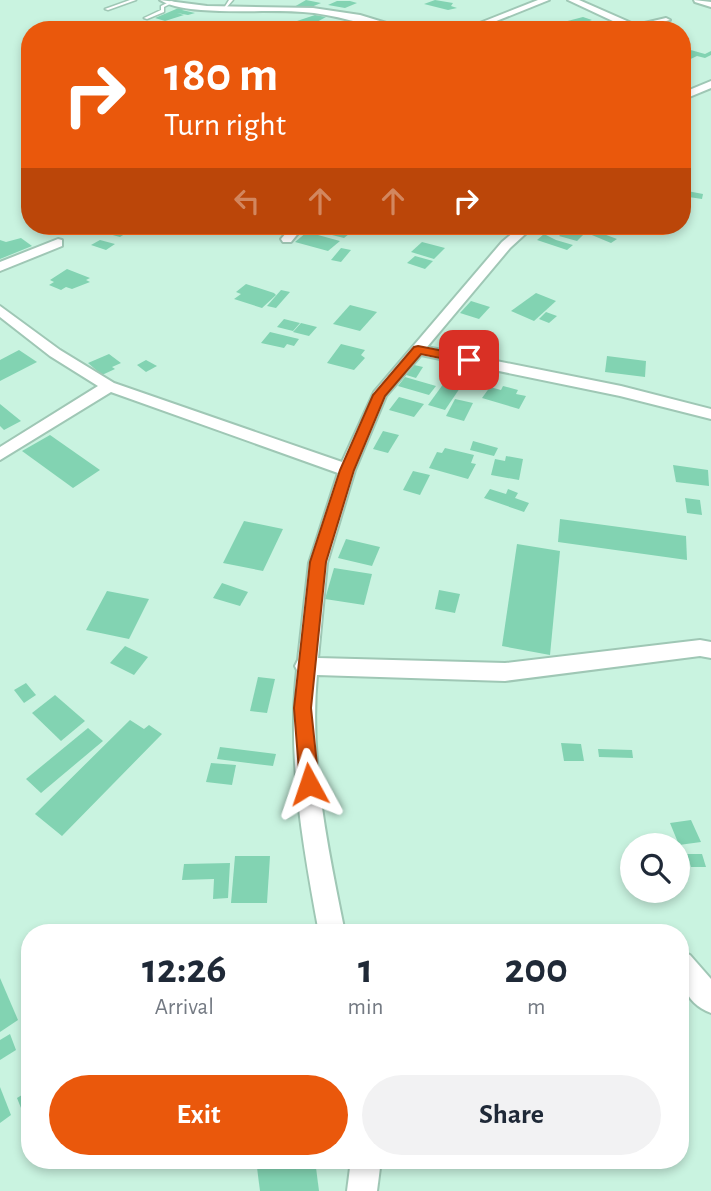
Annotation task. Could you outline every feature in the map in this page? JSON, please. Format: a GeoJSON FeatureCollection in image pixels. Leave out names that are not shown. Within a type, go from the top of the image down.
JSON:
{"type":"FeatureCollection","features":[{"type":"Feature","properties":{"kind":"street"},"geometry":{"type":"LineString","coordinates":[[490,21],[545,0]]}},
{"type":"Feature","properties":{"kind":"street"},"geometry":{"type":"LineString","coordinates":[[572,0],[619,21]]}},
{"type":"Feature","properties":{"kind":"street"},"geometry":{"type":"LineString","coordinates":[[698,0],[711,5]]}},
{"type":"Feature","properties":{"kind":"street"},"geometry":{"type":"LineString","coordinates":[[168,1],[296,9],[355,21]]}},
{"type":"Feature","properties":{"kind":"street"},"geometry":{"type":"LineString","coordinates":[[662,21],[666,20]]}},
{"type":"Feature","properties":{"kind":"street"},"geometry":{"type":"LineString","coordinates":[[691,93],[711,84]]}},
{"type":"Feature","properties":{"kind":"street"},"geometry":{"type":"LineString","coordinates":[[287,239],[290,235]]}},
{"type":"Feature","properties":{"kind":"street"},"geometry":{"type":"LineString","coordinates":[[330,924],[313,835],[303,708],[305,666],[318,562],[347,470],[379,395],[506,245],[518,235]]}},
{"type":"Feature","properties":{"kind":"street"},"geometry":{"type":"LineString","coordinates":[[0,267],[58,243]]}},
{"type":"Feature","properties":{"kind":"street"},"geometry":{"type":"LineString","coordinates":[[0,310],[55,353],[109,386],[347,470]]}},
{"type":"Feature","properties":{"kind":"street"},"geometry":{"type":"LineString","coordinates":[[418,350],[621,391],[711,414]]}},
{"type":"Feature","properties":{"kind":"street"},"geometry":{"type":"LineString","coordinates":[[0,454],[109,386]]}},
{"type":"Feature","properties":{"kind":"street"},"geometry":{"type":"LineString","coordinates":[[305,666],[505,671],[700,648],[711,650]]}},
{"type":"Feature","properties":{"kind":"street"},"geometry":{"type":"LineString","coordinates":[[689,974],[711,1000]]}},
{"type":"Feature","properties":{"kind":"street"},"geometry":{"type":"LineString","coordinates":[[362,1191],[365,1169]]}},
{"type":"Feature","properties":{"kind":"lane"},"geometry":{"type":"LineString","coordinates":[[107,9],[134,0]]}},
{"type":"Feature","properties":{"kind":"lane"},"geometry":{"type":"LineString","coordinates":[[146,18],[163,11],[162,7],[168,1]]}},
{"type":"Feature","properties":{"kind":"building"},"geometry":{"type":"Polygon","coordinates":[[[306,0],[321,3],[309,8],[294,7],[306,0]]]}},
{"type":"Feature","properties":{"kind":"building"},"geometry":{"type":"Polygon","coordinates":[[[435,0],[453,3],[451,6],[457,8],[448,10],[424,4],[435,0]]]}},
{"type":"Feature","properties":{"kind":"building"},"geometry":{"type":"Polygon","coordinates":[[[337,1],[357,3],[345,8],[328,5],[337,1]]]}},
{"type":"Feature","properties":{"kind":"building"},"geometry":{"type":"Polygon","coordinates":[[[181,7],[186,8],[182,10],[195,13],[177,13],[184,15],[165,21],[155,18],[181,7]]]}},
{"type":"Feature","properties":{"kind":"building"},"geometry":{"type":"Polygon","coordinates":[[[315,15],[326,17],[319,21],[297,21],[315,15]]]}},
{"type":"Feature","properties":{"kind":"building"},"geometry":{"type":"Polygon","coordinates":[[[583,17],[592,20],[590,21],[567,21],[583,17]]]}},
{"type":"Feature","properties":{"kind":"building"},"geometry":{"type":"Polygon","coordinates":[[[691,50],[705,54],[711,51],[711,55],[705,58],[697,56],[691,59],[691,50]]]}},
{"type":"Feature","properties":{"kind":"building"},"geometry":{"type":"Polygon","coordinates":[[[691,192],[703,194],[702,199],[691,197],[691,192]]]}},
{"type":"Feature","properties":{"kind":"building"},"geometry":{"type":"Polygon","coordinates":[[[303,235],[318,235],[340,241],[328,251],[295,242],[303,235]]]}},
{"type":"Feature","properties":{"kind":"building"},"geometry":{"type":"Polygon","coordinates":[[[546,235],[573,245],[567,250],[537,240],[546,235]]]}},
{"type":"Feature","properties":{"kind":"building"},"geometry":{"type":"Polygon","coordinates":[[[560,235],[583,235],[577,241],[560,235]]]}},
{"type":"Feature","properties":{"kind":"building"},"geometry":{"type":"Polygon","coordinates":[[[592,235],[606,235],[617,239],[611,243],[592,235]]]}},
{"type":"Feature","properties":{"kind":"building"},"geometry":{"type":"Polygon","coordinates":[[[21,238],[32,246],[0,259],[0,240],[6,242],[21,238]]]}},
{"type":"Feature","properties":{"kind":"building"},"geometry":{"type":"Polygon","coordinates":[[[100,240],[115,244],[106,250],[91,245],[100,240]]]}},
{"type":"Feature","properties":{"kind":"building"},"geometry":{"type":"Polygon","coordinates":[[[422,242],[445,248],[434,259],[411,252],[422,242]]]}},
{"type":"Feature","properties":{"kind":"building"},"geometry":{"type":"Polygon","coordinates":[[[341,248],[351,250],[341,262],[331,260],[341,248]]]}},
{"type":"Feature","properties":{"kind":"building"},"geometry":{"type":"Polygon","coordinates":[[[415,256],[433,261],[425,269],[407,263],[415,256]]]}},
{"type":"Feature","properties":{"kind":"building"},"geometry":{"type":"Polygon","coordinates":[[[67,269],[90,278],[86,280],[90,282],[61,290],[49,285],[54,282],[50,280],[67,269]]]}},
{"type":"Feature","properties":{"kind":"building"},"geometry":{"type":"Polygon","coordinates":[[[246,284],[276,295],[262,308],[234,299],[241,294],[236,292],[246,284]]]}},
{"type":"Feature","properties":{"kind":"building"},"geometry":{"type":"Polygon","coordinates":[[[281,290],[290,292],[276,308],[267,306],[281,290]]]}},
{"type":"Feature","properties":{"kind":"building"},"geometry":{"type":"Polygon","coordinates":[[[536,293],[556,301],[534,321],[511,311],[536,293]]]}},
{"type":"Feature","properties":{"kind":"building"},"geometry":{"type":"Polygon","coordinates":[[[471,301],[490,307],[479,319],[460,313],[471,301]]]}},
{"type":"Feature","properties":{"kind":"building"},"geometry":{"type":"Polygon","coordinates":[[[350,305],[377,312],[360,331],[333,324],[350,305]]]}},
{"type":"Feature","properties":{"kind":"building"},"geometry":{"type":"Polygon","coordinates":[[[546,312],[557,316],[549,323],[539,319],[546,312]]]}},
{"type":"Feature","properties":{"kind":"building"},"geometry":{"type":"Polygon","coordinates":[[[284,319],[300,323],[293,331],[277,327],[284,319]]]}},
{"type":"Feature","properties":{"kind":"building"},"geometry":{"type":"Polygon","coordinates":[[[301,323],[317,327],[309,336],[293,332],[301,323]]]}},
{"type":"Feature","properties":{"kind":"building"},"geometry":{"type":"Polygon","coordinates":[[[270,332],[299,339],[294,346],[287,344],[284,348],[261,343],[270,332]]]}},
{"type":"Feature","properties":{"kind":"building"},"geometry":{"type":"Polygon","coordinates":[[[462,335],[482,339],[474,351],[455,346],[462,335]]]}},
{"type":"Feature","properties":{"kind":"building"},"geometry":{"type":"Polygon","coordinates":[[[341,344],[365,350],[361,355],[365,358],[354,370],[327,363],[341,344]]]}},
{"type":"Feature","properties":{"kind":"building"},"geometry":{"type":"Polygon","coordinates":[[[19,350],[37,362],[0,381],[0,360],[19,350]]]}},
{"type":"Feature","properties":{"kind":"building"},"geometry":{"type":"Polygon","coordinates":[[[109,354],[121,363],[102,375],[88,363],[109,354]]]}},
{"type":"Feature","properties":{"kind":"building"},"geometry":{"type":"Polygon","coordinates":[[[607,356],[646,361],[645,377],[605,372],[607,356]]]}},
{"type":"Feature","properties":{"kind":"building"},"geometry":{"type":"Polygon","coordinates":[[[146,360],[157,366],[146,372],[137,365],[146,360]]]}},
{"type":"Feature","properties":{"kind":"building"},"geometry":{"type":"Polygon","coordinates":[[[410,364],[423,367],[416,378],[403,374],[410,364]]]}},
{"type":"Feature","properties":{"kind":"building"},"geometry":{"type":"Polygon","coordinates":[[[405,377],[436,386],[429,395],[398,386],[405,377]]]}},
{"type":"Feature","properties":{"kind":"building"},"geometry":{"type":"Polygon","coordinates":[[[444,383],[460,388],[445,410],[428,405],[444,383]]]}},
{"type":"Feature","properties":{"kind":"building"},"geometry":{"type":"Polygon","coordinates":[[[503,386],[518,390],[516,394],[526,396],[519,409],[482,398],[490,387],[501,390],[503,386]]]}},
{"type":"Feature","properties":{"kind":"building"},"geometry":{"type":"Polygon","coordinates":[[[399,397],[424,404],[414,417],[389,410],[399,397]]]}},
{"type":"Feature","properties":{"kind":"building"},"geometry":{"type":"Polygon","coordinates":[[[455,399],[473,403],[464,421],[446,416],[455,399]]]}},
{"type":"Feature","properties":{"kind":"building"},"geometry":{"type":"Polygon","coordinates":[[[0,404],[21,421],[4,430],[0,426],[0,404]]]}},
{"type":"Feature","properties":{"kind":"building"},"geometry":{"type":"Polygon","coordinates":[[[383,431],[399,435],[388,453],[373,449],[383,431]]]}},
{"type":"Feature","properties":{"kind":"building"},"geometry":{"type":"Polygon","coordinates":[[[50,435],[100,470],[73,488],[22,451],[50,435]]]}},
{"type":"Feature","properties":{"kind":"building"},"geometry":{"type":"Polygon","coordinates":[[[473,441],[498,448],[494,456],[470,450],[473,441]]]}},
{"type":"Feature","properties":{"kind":"building"},"geometry":{"type":"Polygon","coordinates":[[[445,448],[474,455],[471,463],[476,464],[468,479],[429,468],[437,452],[442,453],[445,448]]]}},
{"type":"Feature","properties":{"kind":"building"},"geometry":{"type":"Polygon","coordinates":[[[506,456],[523,459],[519,480],[491,475],[495,459],[505,461],[506,456]]]}},
{"type":"Feature","properties":{"kind":"building"},"geometry":{"type":"Polygon","coordinates":[[[673,465],[708,470],[709,486],[676,482],[673,465]]]}},
{"type":"Feature","properties":{"kind":"building"},"geometry":{"type":"Polygon","coordinates":[[[413,471],[430,475],[420,495],[403,490],[413,471]]]}},
{"type":"Feature","properties":{"kind":"building"},"geometry":{"type":"Polygon","coordinates":[[[490,489],[506,494],[508,489],[518,493],[515,498],[529,503],[524,512],[484,498],[490,489]]]}},
{"type":"Feature","properties":{"kind":"building"},"geometry":{"type":"Polygon","coordinates":[[[685,498],[700,500],[702,515],[687,513],[685,498]]]}},
{"type":"Feature","properties":{"kind":"building"},"geometry":{"type":"Polygon","coordinates":[[[560,519],[686,536],[687,560],[558,542],[560,519]]]}},
{"type":"Feature","properties":{"kind":"building"},"geometry":{"type":"Polygon","coordinates":[[[244,521],[283,529],[263,571],[223,563],[244,521]]]}},
{"type":"Feature","properties":{"kind":"building"},"geometry":{"type":"Polygon","coordinates":[[[346,539],[380,547],[372,566],[338,558],[346,539]]]}},
{"type":"Feature","properties":{"kind":"building"},"geometry":{"type":"Polygon","coordinates":[[[517,544],[560,551],[550,655],[502,646],[517,544]]]}},
{"type":"Feature","properties":{"kind":"building"},"geometry":{"type":"Polygon","coordinates":[[[334,568],[372,574],[364,605],[325,599],[334,568]]]}},
{"type":"Feature","properties":{"kind":"building"},"geometry":{"type":"Polygon","coordinates":[[[222,583],[248,592],[240,606],[213,598],[222,583]]]}},
{"type":"Feature","properties":{"kind":"building"},"geometry":{"type":"Polygon","coordinates":[[[439,590],[460,594],[455,613],[435,609],[439,590]]]}},
{"type":"Feature","properties":{"kind":"building"},"geometry":{"type":"Polygon","coordinates":[[[107,591],[149,599],[129,639],[86,630],[107,591]]]}},
{"type":"Feature","properties":{"kind":"building"},"geometry":{"type":"Polygon","coordinates":[[[125,646],[148,657],[134,675],[110,663],[125,646]]]}},
{"type":"Feature","properties":{"kind":"building"},"geometry":{"type":"Polygon","coordinates":[[[258,677],[275,679],[267,713],[250,711],[258,677]]]}},
{"type":"Feature","properties":{"kind":"building"},"geometry":{"type":"Polygon","coordinates":[[[26,683],[36,695],[24,703],[14,690],[26,683]]]}},
{"type":"Feature","properties":{"kind":"building"},"geometry":{"type":"Polygon","coordinates":[[[55,695],[85,721],[61,741],[32,713],[55,695]]]}},
{"type":"Feature","properties":{"kind":"building"},"geometry":{"type":"Polygon","coordinates":[[[130,720],[144,729],[149,725],[162,734],[62,836],[35,814],[130,720]]]}},
{"type":"Feature","properties":{"kind":"building"},"geometry":{"type":"Polygon","coordinates":[[[88,728],[103,741],[41,793],[26,779],[88,728]]]}},
{"type":"Feature","properties":{"kind":"building"},"geometry":{"type":"Polygon","coordinates":[[[561,743],[581,744],[584,761],[564,761],[561,743]]]}},
{"type":"Feature","properties":{"kind":"building"},"geometry":{"type":"Polygon","coordinates":[[[220,747],[276,754],[273,766],[217,759],[220,747]]]}},
{"type":"Feature","properties":{"kind":"building"},"geometry":{"type":"Polygon","coordinates":[[[598,749],[632,750],[633,758],[599,757],[598,749]]]}},
{"type":"Feature","properties":{"kind":"building"},"geometry":{"type":"Polygon","coordinates":[[[211,763],[236,765],[232,785],[206,782],[211,763]]]}},
{"type":"Feature","properties":{"kind":"building"},"geometry":{"type":"Polygon","coordinates":[[[691,820],[701,842],[690,844],[690,833],[674,833],[670,823],[691,820]]]}},
{"type":"Feature","properties":{"kind":"building"},"geometry":{"type":"Polygon","coordinates":[[[690,854],[702,854],[706,867],[691,867],[690,854]]]}},
{"type":"Feature","properties":{"kind":"building"},"geometry":{"type":"Polygon","coordinates":[[[235,856],[270,856],[267,903],[231,903],[235,856]]]}},
{"type":"Feature","properties":{"kind":"building"},"geometry":{"type":"Polygon","coordinates":[[[230,863],[228,898],[213,899],[214,879],[182,880],[184,864],[230,863]]]}},
{"type":"Feature","properties":{"kind":"building"},"geometry":{"type":"Polygon","coordinates":[[[0,978],[18,1020],[0,1032],[0,978]]]}},
{"type":"Feature","properties":{"kind":"building"},"geometry":{"type":"Polygon","coordinates":[[[10,1034],[16,1050],[0,1060],[0,1040],[10,1034]]]}},
{"type":"Feature","properties":{"kind":"building"},"geometry":{"type":"Polygon","coordinates":[[[0,1087],[11,1115],[0,1123],[0,1087]]]}},
{"type":"Feature","properties":{"kind":"building"},"geometry":{"type":"Polygon","coordinates":[[[257,1169],[316,1169],[319,1191],[260,1191],[257,1169]]]}},
{"type":"Feature","properties":{"kind":"route"},"geometry":{"type":"LineString","coordinates":[[309,784],[303,708],[305,666],[318,562],[347,470],[379,395],[418,350],[469,360]]}}]}
